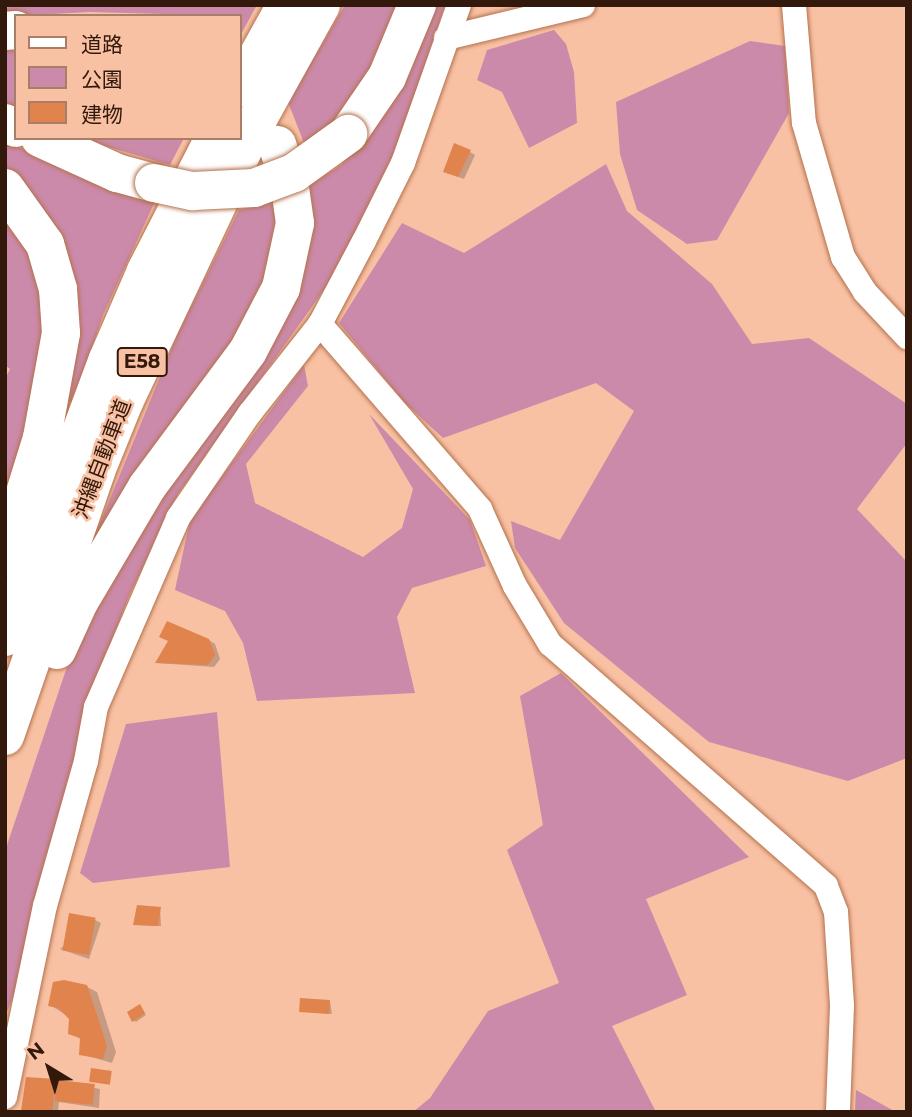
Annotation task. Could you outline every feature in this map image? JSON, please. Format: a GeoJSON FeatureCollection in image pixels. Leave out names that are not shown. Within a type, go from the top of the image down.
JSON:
{"type":"FeatureCollection","features":[{"type":"Feature","properties":{"kind":"highway"},"geometry":{"type":"LineString","coordinates":[[242,84],[286,5]]}},
{"type":"Feature","properties":{"kind":"highway","name":"沖縄自動車道"},"geometry":{"type":"LineString","coordinates":[[5,736],[82,508],[124,402],[246,142],[321,5]]}},
{"type":"Feature","properties":{"kind":"highway"},"geometry":{"type":"LineString","coordinates":[[44,140],[117,173],[155,183],[193,191],[254,188],[294,173],[348,134],[387,77],[417,5]]}},
{"type":"Feature","properties":{"kind":"highway","name":"沖縄自動車道"},"geometry":{"type":"LineString","coordinates":[[5,636],[103,370],[146,271],[213,140]]}},
{"type":"Feature","properties":{"kind":"highway"},"geometry":{"type":"LineString","coordinates":[[5,760],[28,724],[79,602],[111,547],[147,487],[223,388],[271,313],[289,264],[295,223],[289,181],[277,145]]}},
{"type":"Feature","properties":{"kind":"highway"},"geometry":{"type":"LineString","coordinates":[[5,188],[44,244],[58,289],[61,333],[42,439],[5,557]]}},
{"type":"Feature","properties":{"kind":"street"},"geometry":{"type":"LineString","coordinates":[[5,1097],[46,906],[86,761],[96,707],[178,518],[250,413],[320,324],[403,163],[459,5]]}},
{"type":"Feature","properties":{"kind":"street"},"geometry":{"type":"LineString","coordinates":[[446,38],[583,5]]}},
{"type":"Feature","properties":{"kind":"street"},"geometry":{"type":"LineString","coordinates":[[794,5],[804,123],[843,257],[864,292],[907,337]]}},
{"type":"Feature","properties":{"kind":"street"},"geometry":{"type":"LineString","coordinates":[[320,324],[481,509],[514,586],[550,644],[826,886],[836,912],[842,1006],[838,1112]]}},
{"type":"Feature","properties":{"kind":"green space"},"geometry":{"type":"Polygon","coordinates":[[[19,5],[257,5],[242,32],[242,14],[14,14],[14,17],[5,21],[5,8],[19,5]]]}},
{"type":"Feature","properties":{"kind":"green space"},"geometry":{"type":"Polygon","coordinates":[[[345,5],[403,5],[349,109],[304,143],[288,102],[345,5]]]}},
{"type":"Feature","properties":{"kind":"green space"},"geometry":{"type":"Polygon","coordinates":[[[432,5],[445,5],[400,139],[341,266],[178,494],[129,596],[91,694],[16,991],[5,1016],[5,851],[75,643],[207,426],[305,188],[341,165],[371,131],[432,5]]]}},
{"type":"Feature","properties":{"kind":"green space"},"geometry":{"type":"Polygon","coordinates":[[[554,30],[566,44],[574,72],[577,123],[529,148],[502,92],[477,80],[487,50],[554,30]]]}},
{"type":"Feature","properties":{"kind":"green space"},"geometry":{"type":"Polygon","coordinates":[[[750,41],[785,46],[789,113],[717,240],[687,244],[637,210],[620,154],[616,102],[750,41]]]}},
{"type":"Feature","properties":{"kind":"green space"},"geometry":{"type":"Polygon","coordinates":[[[5,45],[14,45],[14,111],[5,111],[5,45]]]}},
{"type":"Feature","properties":{"kind":"green space"},"geometry":{"type":"Polygon","coordinates":[[[85,140],[183,140],[170,165],[85,140]]]}},
{"type":"Feature","properties":{"kind":"green space"},"geometry":{"type":"Polygon","coordinates":[[[5,141],[90,179],[156,199],[103,315],[73,402],[65,401],[74,347],[5,173],[5,141]]]}},
{"type":"Feature","properties":{"kind":"green space"},"geometry":{"type":"Polygon","coordinates":[[[606,164],[627,211],[712,284],[752,344],[809,338],[907,404],[907,443],[857,509],[907,562],[907,758],[848,781],[709,742],[564,623],[515,548],[511,521],[560,540],[634,411],[596,383],[443,438],[404,402],[339,323],[402,223],[464,253],[606,164]]]}},
{"type":"Feature","properties":{"kind":"green space"},"geometry":{"type":"Polygon","coordinates":[[[281,198],[266,285],[239,337],[78,577],[178,333],[239,210],[281,198]]]}},
{"type":"Feature","properties":{"kind":"green space"},"geometry":{"type":"Polygon","coordinates":[[[5,211],[18,225],[39,276],[45,329],[38,388],[5,499],[5,379],[10,369],[5,365],[5,211]]]}},
{"type":"Feature","properties":{"kind":"green space"},"geometry":{"type":"Polygon","coordinates":[[[304,365],[308,386],[246,464],[255,503],[363,557],[402,528],[413,489],[369,414],[470,520],[486,566],[412,588],[397,617],[415,693],[257,701],[243,643],[225,611],[175,590],[190,520],[304,365]]]}},
{"type":"Feature","properties":{"kind":"green space"},"geometry":{"type":"Polygon","coordinates":[[[561,673],[749,857],[646,899],[687,995],[612,1026],[656,1112],[413,1112],[430,1098],[488,1011],[559,983],[507,850],[543,825],[520,696],[561,673]]]}},
{"type":"Feature","properties":{"kind":"green space"},"geometry":{"type":"Polygon","coordinates":[[[217,712],[230,867],[93,883],[80,873],[126,724],[217,712]]]}},
{"type":"Feature","properties":{"kind":"green space"},"geometry":{"type":"Polygon","coordinates":[[[856,1090],[896,1112],[855,1112],[856,1090]]]}},
{"type":"Feature","properties":{"kind":"building"},"geometry":{"type":"Polygon","coordinates":[[[454,143],[471,150],[458,177],[443,172],[454,143]]]}},
{"type":"Feature","properties":{"kind":"building"},"geometry":{"type":"Polygon","coordinates":[[[167,621],[209,639],[215,655],[208,665],[155,663],[168,641],[159,637],[167,621]]]}},
{"type":"Feature","properties":{"kind":"building"},"geometry":{"type":"Polygon","coordinates":[[[137,905],[161,907],[158,926],[133,925],[137,905]]]}},
{"type":"Feature","properties":{"kind":"building"},"geometry":{"type":"Polygon","coordinates":[[[69,913],[96,918],[89,955],[62,950],[69,913]]]}},
{"type":"Feature","properties":{"kind":"building"},"geometry":{"type":"Polygon","coordinates":[[[64,980],[87,985],[107,1046],[103,1059],[79,1055],[80,1038],[68,1034],[69,1019],[58,1008],[48,1006],[53,982],[64,980]]]}},
{"type":"Feature","properties":{"kind":"building"},"geometry":{"type":"Polygon","coordinates":[[[300,998],[330,1000],[329,1014],[299,1012],[300,998]]]}},
{"type":"Feature","properties":{"kind":"building"},"geometry":{"type":"Polygon","coordinates":[[[140,1004],[145,1013],[132,1022],[127,1012],[140,1004]]]}},
{"type":"Feature","properties":{"kind":"building"},"geometry":{"type":"Polygon","coordinates":[[[91,1068],[112,1071],[110,1085],[89,1082],[91,1068]]]}},
{"type":"Feature","properties":{"kind":"building"},"geometry":{"type":"Polygon","coordinates":[[[26,1077],[56,1079],[52,1112],[21,1111],[26,1077]]]}},
{"type":"Feature","properties":{"kind":"building"},"geometry":{"type":"Polygon","coordinates":[[[57,1080],[95,1084],[93,1105],[55,1101],[57,1080]]]}}]}
